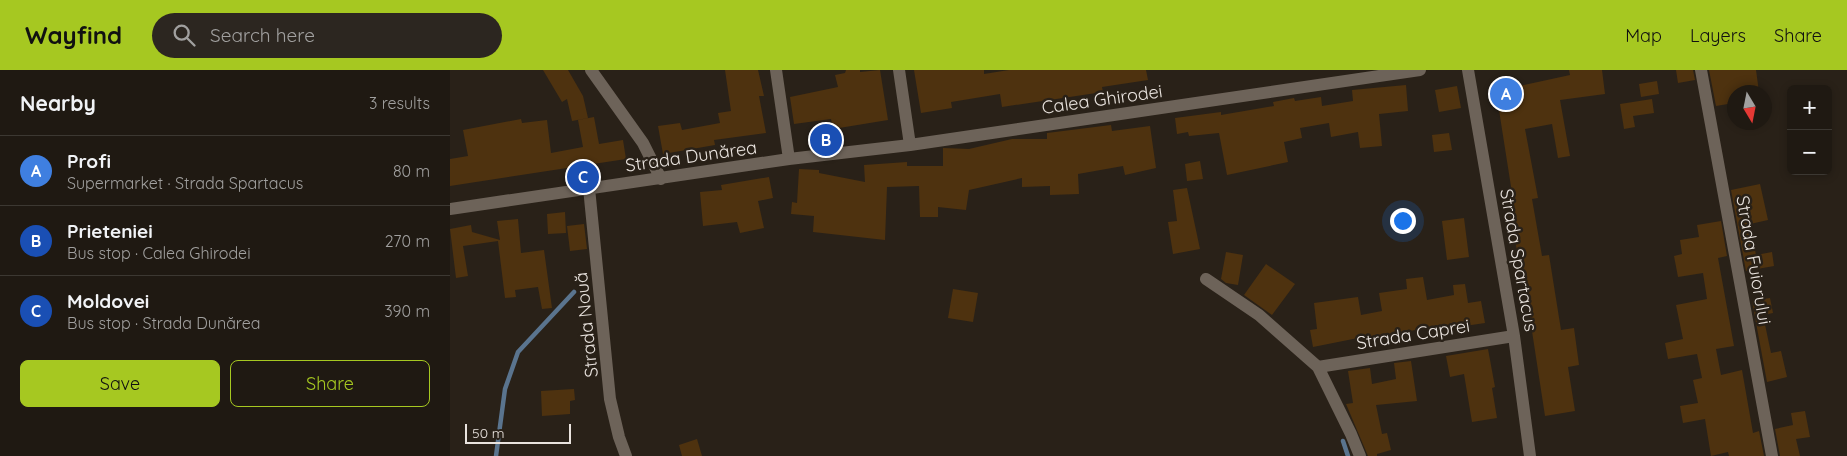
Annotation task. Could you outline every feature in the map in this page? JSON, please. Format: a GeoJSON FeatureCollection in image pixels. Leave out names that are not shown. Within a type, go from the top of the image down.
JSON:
{"type":"FeatureCollection","features":[{"type":"Feature","properties":{"kind":"street"},"geometry":{"type":"LineString","coordinates":[[591,70],[643,143],[661,179]]}},
{"type":"Feature","properties":{"kind":"street"},"geometry":{"type":"LineString","coordinates":[[776,70],[789,159]]}},
{"type":"Feature","properties":{"kind":"street"},"geometry":{"type":"LineString","coordinates":[[899,70],[910,145]]}},
{"type":"Feature","properties":{"kind":"street","name":"Calea Ghirodei"},"geometry":{"type":"LineString","coordinates":[[789,159],[910,145],[1420,70]]}},
{"type":"Feature","properties":{"kind":"street","name":"Strada Spartacus"},"geometry":{"type":"LineString","coordinates":[[1468,70],[1514,336],[1530,456]]}},
{"type":"Feature","properties":{"kind":"street","name":"Strada Fuiorului"},"geometry":{"type":"LineString","coordinates":[[1701,70],[1772,456]]}},
{"type":"Feature","properties":{"kind":"street","name":"Strada Dunărea"},"geometry":{"type":"LineString","coordinates":[[450,209],[789,159]]}},
{"type":"Feature","properties":{"kind":"street","name":"Strada Nouă"},"geometry":{"type":"LineString","coordinates":[[589,188],[610,399],[619,437],[626,456]]}},
{"type":"Feature","properties":{"kind":"street"},"geometry":{"type":"LineString","coordinates":[[1206,279],[1259,314],[1318,367],[1360,456]]}},
{"type":"Feature","properties":{"kind":"street","name":"Strada Caprei"},"geometry":{"type":"LineString","coordinates":[[1318,367],[1514,336]]}},
{"type":"Feature","properties":{"kind":"building"},"geometry":{"type":"Polygon","coordinates":[[[543,70],[568,70],[583,96],[588,118],[572,121],[567,99],[562,102],[543,70]]]}},
{"type":"Feature","properties":{"kind":"building"},"geometry":{"type":"Polygon","coordinates":[[[725,70],[758,70],[764,96],[759,96],[766,133],[714,140],[715,145],[663,154],[658,126],[680,123],[682,130],[720,123],[718,113],[731,111],[725,70]]]}},
{"type":"Feature","properties":{"kind":"building"},"geometry":{"type":"Polygon","coordinates":[[[846,70],[860,70],[860,72],[880,70],[888,120],[833,129],[831,119],[794,124],[790,97],[838,87],[835,75],[845,73],[846,70]]]}},
{"type":"Feature","properties":{"kind":"building"},"geometry":{"type":"Polygon","coordinates":[[[914,70],[984,70],[984,74],[1009,70],[1146,70],[1148,80],[1102,87],[1103,92],[1002,107],[1000,94],[951,102],[952,108],[921,113],[914,70]]]}},
{"type":"Feature","properties":{"kind":"building"},"geometry":{"type":"Polygon","coordinates":[[[1569,70],[1602,70],[1605,94],[1560,100],[1570,156],[1558,158],[1552,124],[1525,129],[1538,198],[1532,199],[1542,256],[1549,255],[1561,330],[1574,328],[1579,365],[1568,367],[1575,411],[1545,416],[1526,292],[1509,213],[1515,212],[1496,91],[1570,75],[1569,70]]]}},
{"type":"Feature","properties":{"kind":"building"},"geometry":{"type":"Polygon","coordinates":[[[1676,70],[1693,70],[1695,80],[1678,83],[1676,70]]]}},
{"type":"Feature","properties":{"kind":"building"},"geometry":{"type":"Polygon","coordinates":[[[1709,70],[1756,70],[1758,85],[1727,85],[1727,104],[1716,106],[1709,70]]]}},
{"type":"Feature","properties":{"kind":"building"},"geometry":{"type":"Polygon","coordinates":[[[1657,81],[1659,94],[1641,97],[1639,84],[1657,81]]]}},
{"type":"Feature","properties":{"kind":"building"},"geometry":{"type":"Polygon","coordinates":[[[1406,85],[1408,111],[1379,114],[1382,146],[1360,148],[1358,132],[1331,137],[1329,123],[1300,128],[1302,138],[1284,142],[1288,162],[1227,175],[1219,133],[1189,136],[1188,132],[1177,134],[1175,118],[1221,112],[1221,115],[1274,106],[1273,102],[1294,98],[1295,101],[1321,97],[1322,106],[1353,101],[1352,90],[1406,85]]]}},
{"type":"Feature","properties":{"kind":"building"},"geometry":{"type":"Polygon","coordinates":[[[1457,86],[1461,108],[1439,112],[1435,90],[1457,86]]]}},
{"type":"Feature","properties":{"kind":"building"},"geometry":{"type":"Polygon","coordinates":[[[1652,99],[1654,113],[1633,116],[1635,127],[1624,129],[1620,104],[1652,99]]]}},
{"type":"Feature","properties":{"kind":"building"},"geometry":{"type":"Polygon","coordinates":[[[594,117],[599,144],[623,140],[626,159],[450,186],[450,159],[468,156],[463,130],[521,119],[522,123],[547,120],[551,153],[583,147],[578,120],[594,117]]]}},
{"type":"Feature","properties":{"kind":"building"},"geometry":{"type":"Polygon","coordinates":[[[1111,125],[1112,131],[1150,126],[1156,168],[1125,175],[1123,166],[1078,174],[1079,194],[1050,195],[1050,186],[1022,187],[1022,178],[969,190],[966,210],[938,207],[938,217],[920,217],[919,186],[887,187],[885,240],[813,232],[814,216],[791,214],[792,202],[797,203],[799,169],[819,170],[819,173],[865,182],[864,165],[907,162],[907,166],[943,166],[943,148],[969,149],[1012,139],[1047,139],[1047,133],[1111,125]]]}},
{"type":"Feature","properties":{"kind":"building"},"geometry":{"type":"Polygon","coordinates":[[[1449,133],[1452,150],[1434,152],[1432,135],[1449,133]]]}},
{"type":"Feature","properties":{"kind":"building"},"geometry":{"type":"Polygon","coordinates":[[[1200,161],[1203,179],[1187,181],[1185,164],[1200,161]]]}},
{"type":"Feature","properties":{"kind":"building"},"geometry":{"type":"Polygon","coordinates":[[[769,177],[773,198],[758,201],[764,228],[740,233],[737,222],[703,226],[700,192],[722,190],[721,185],[769,177]]]}},
{"type":"Feature","properties":{"kind":"building"},"geometry":{"type":"Polygon","coordinates":[[[1760,184],[1768,220],[1750,224],[1756,255],[1772,252],[1774,266],[1746,271],[1731,190],[1760,184]]]}},
{"type":"Feature","properties":{"kind":"building"},"geometry":{"type":"Polygon","coordinates":[[[1187,188],[1200,249],[1173,254],[1168,222],[1177,221],[1173,190],[1187,188]]]}},
{"type":"Feature","properties":{"kind":"building"},"geometry":{"type":"Polygon","coordinates":[[[565,212],[566,233],[548,234],[547,214],[565,212]]]}},
{"type":"Feature","properties":{"kind":"building"},"geometry":{"type":"Polygon","coordinates":[[[1464,218],[1469,257],[1447,260],[1442,221],[1464,218]]]}},
{"type":"Feature","properties":{"kind":"building"},"geometry":{"type":"Polygon","coordinates":[[[518,219],[521,253],[544,250],[552,308],[542,309],[538,287],[515,290],[516,297],[505,298],[498,241],[463,246],[468,276],[456,278],[450,229],[471,225],[472,232],[500,240],[497,221],[518,219]]]}},
{"type":"Feature","properties":{"kind":"building"},"geometry":{"type":"Polygon","coordinates":[[[1721,221],[1727,256],[1718,258],[1734,346],[1716,349],[1721,375],[1742,370],[1753,433],[1759,431],[1764,456],[1729,456],[1728,452],[1711,456],[1705,419],[1683,423],[1680,406],[1698,403],[1693,380],[1702,378],[1697,354],[1668,359],[1665,343],[1683,339],[1676,305],[1707,299],[1703,273],[1678,277],[1674,256],[1682,254],[1680,240],[1699,237],[1697,225],[1721,221]]]}},
{"type":"Feature","properties":{"kind":"building"},"geometry":{"type":"Polygon","coordinates":[[[584,224],[587,249],[570,251],[567,226],[584,224]]]}},
{"type":"Feature","properties":{"kind":"building"},"geometry":{"type":"Polygon","coordinates":[[[1226,252],[1243,255],[1238,285],[1226,283],[1221,279],[1226,252]]]}},
{"type":"Feature","properties":{"kind":"building"},"geometry":{"type":"Polygon","coordinates":[[[1266,264],[1295,284],[1272,315],[1244,295],[1266,264]]]}},
{"type":"Feature","properties":{"kind":"building"},"geometry":{"type":"Polygon","coordinates":[[[1423,277],[1427,300],[1454,295],[1453,285],[1465,284],[1468,303],[1481,301],[1485,323],[1458,327],[1458,324],[1435,328],[1434,326],[1368,340],[1368,336],[1313,347],[1310,330],[1317,329],[1314,303],[1358,297],[1361,315],[1382,311],[1379,293],[1407,289],[1406,279],[1423,277]]]}},
{"type":"Feature","properties":{"kind":"building"},"geometry":{"type":"Polygon","coordinates":[[[953,289],[978,293],[973,322],[948,318],[953,289]]]}},
{"type":"Feature","properties":{"kind":"building"},"geometry":{"type":"Polygon","coordinates":[[[1770,298],[1773,313],[1763,315],[1771,353],[1781,351],[1787,377],[1767,382],[1752,301],[1770,298]]]}},
{"type":"Feature","properties":{"kind":"building"},"geometry":{"type":"Polygon","coordinates":[[[1488,349],[1495,387],[1492,388],[1497,418],[1472,422],[1464,374],[1450,377],[1446,356],[1488,349]]]}},
{"type":"Feature","properties":{"kind":"building"},"geometry":{"type":"Polygon","coordinates":[[[1411,361],[1417,401],[1376,405],[1382,434],[1387,433],[1391,450],[1377,454],[1377,456],[1368,456],[1346,404],[1353,403],[1348,371],[1370,368],[1372,384],[1396,379],[1394,363],[1411,361]]]}},
{"type":"Feature","properties":{"kind":"building"},"geometry":{"type":"Polygon","coordinates":[[[574,389],[575,400],[570,401],[570,414],[542,416],[541,391],[574,389]]]}},
{"type":"Feature","properties":{"kind":"building"},"geometry":{"type":"Polygon","coordinates":[[[1805,411],[1810,437],[1796,439],[1800,456],[1780,456],[1775,429],[1793,425],[1791,413],[1805,411]]]}},
{"type":"Feature","properties":{"kind":"building"},"geometry":{"type":"Polygon","coordinates":[[[697,439],[702,456],[682,456],[679,445],[697,439]]]}},
{"type":"Feature","properties":{"kind":"waterway"},"geometry":{"type":"LineString","coordinates":[[496,456],[505,389],[518,352],[574,292]]}},
{"type":"Feature","properties":{"kind":"waterway"},"geometry":{"type":"LineString","coordinates":[[1343,441],[1348,456]]}},
{"type":"Feature","properties":{"kind":"place","name":"Profi"},"geometry":{"type":"Point","coordinates":[1506,94]}},
{"type":"Feature","properties":{"kind":"place","name":"Prieteniei"},"geometry":{"type":"Point","coordinates":[826,140]}},
{"type":"Feature","properties":{"kind":"place","name":"Moldovei"},"geometry":{"type":"Point","coordinates":[583,177]}}]}
